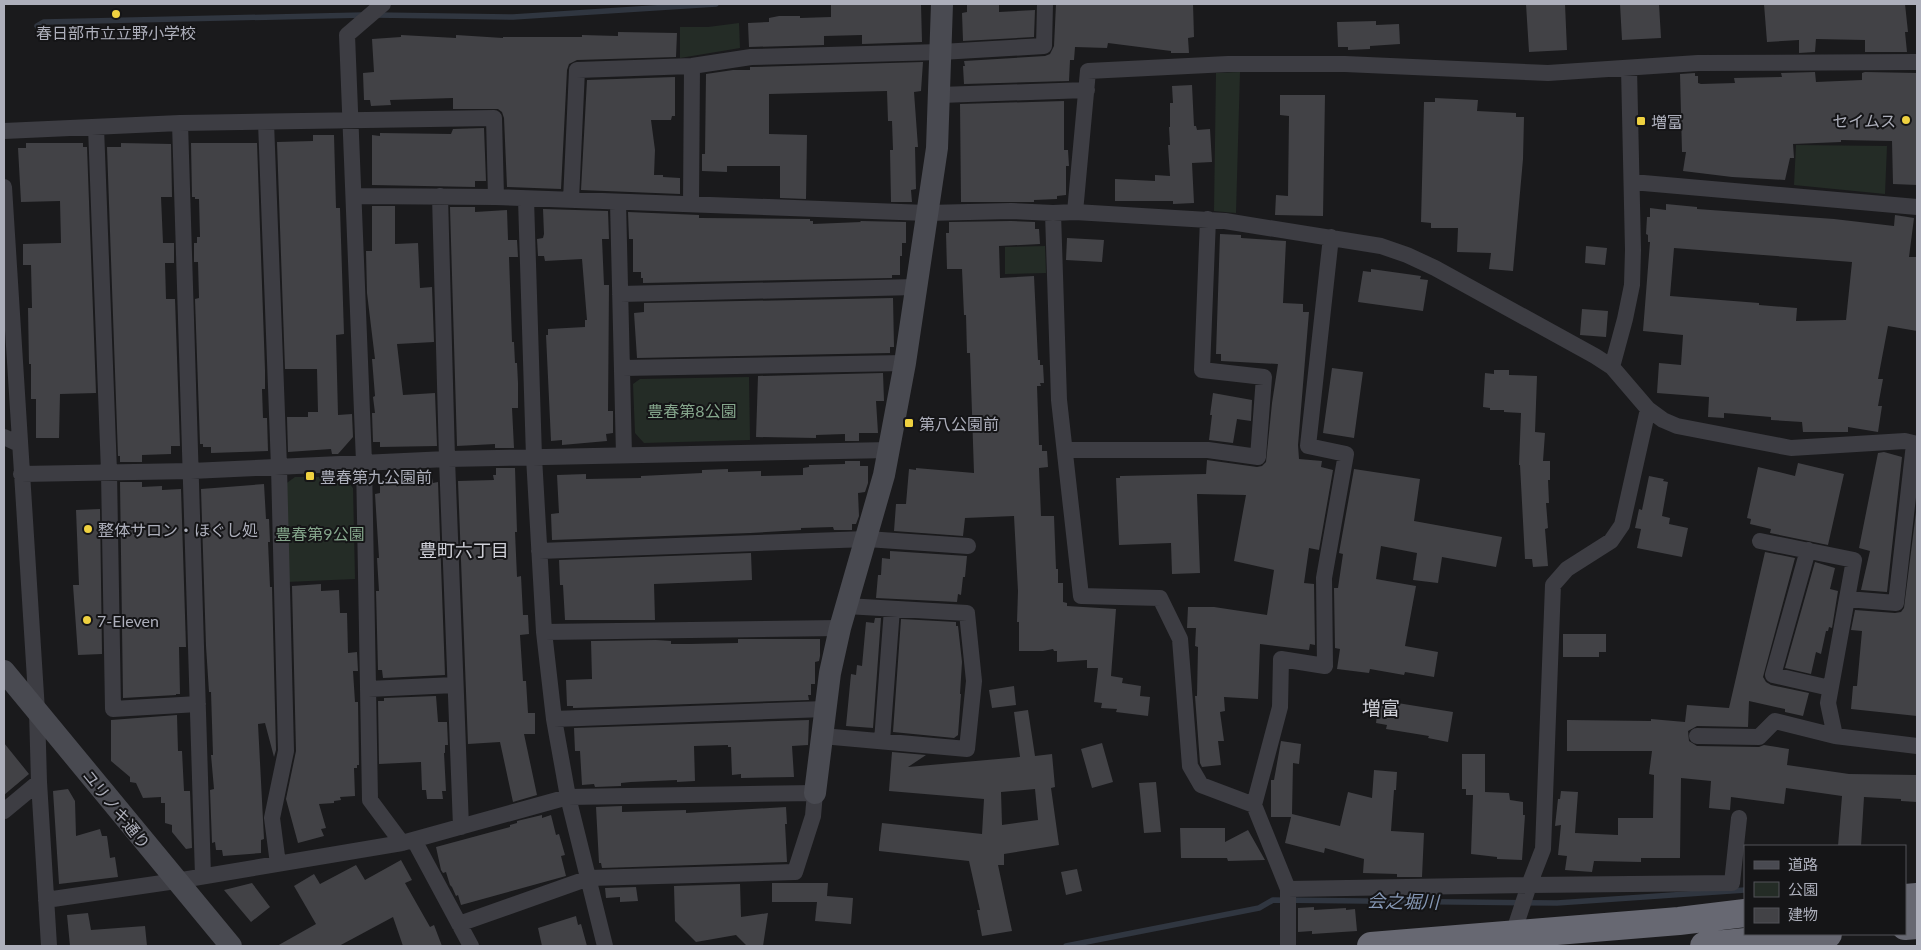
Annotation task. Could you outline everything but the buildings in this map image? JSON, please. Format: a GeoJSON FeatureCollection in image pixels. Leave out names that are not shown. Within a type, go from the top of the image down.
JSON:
{"type":"FeatureCollection","features":[{"type":"Feature","properties":{"kind":"highway"},"geometry":{"type":"LineString","coordinates":[[1371,946],[1744,914]]}},
{"type":"Feature","properties":{"kind":"highway"},"geometry":{"type":"LineString","coordinates":[[1704,946],[1818,935]]}},
{"type":"Feature","properties":{"kind":"street"},"geometry":{"type":"LineString","coordinates":[[383,4],[347,35],[364,462],[370,800],[408,841],[471,946]]}},
{"type":"Feature","properties":{"kind":"street"},"geometry":{"type":"LineString","coordinates":[[459,924],[589,878],[795,872],[813,816],[830,673],[840,628],[867,539],[890,450],[905,363],[937,148],[942,4]]}},
{"type":"Feature","properties":{"kind":"street"},"geometry":{"type":"LineString","coordinates":[[571,200],[577,70],[692,66],[751,57],[941,52],[1044,46],[1045,4]]}},
{"type":"Feature","properties":{"kind":"street"},"geometry":{"type":"LineString","coordinates":[[1075,212],[1088,71],[1228,64],[1345,64],[1548,73],[1707,63],[1917,62]]}},
{"type":"Feature","properties":{"kind":"street"},"geometry":{"type":"LineString","coordinates":[[691,204],[692,66]]}},
{"type":"Feature","properties":{"kind":"street"},"geometry":{"type":"LineString","coordinates":[[1612,367],[1632,285],[1629,68]]}},
{"type":"Feature","properties":{"kind":"street"},"geometry":{"type":"LineString","coordinates":[[940,95],[1086,90]]}},
{"type":"Feature","properties":{"kind":"street"},"geometry":{"type":"LineString","coordinates":[[4,131],[180,123],[494,118],[496,197]]}},
{"type":"Feature","properties":{"kind":"street"},"geometry":{"type":"LineString","coordinates":[[266,122],[279,466],[286,751],[272,818],[278,864]]}},
{"type":"Feature","properties":{"kind":"street"},"geometry":{"type":"LineString","coordinates":[[180,123],[203,876]]}},
{"type":"Feature","properties":{"kind":"street"},"geometry":{"type":"LineString","coordinates":[[96,127],[109,472],[113,709],[198,704]]}},
{"type":"Feature","properties":{"kind":"street"},"geometry":{"type":"LineString","coordinates":[[1632,182],[1917,207]]}},
{"type":"Feature","properties":{"kind":"street"},"geometry":{"type":"LineString","coordinates":[[4,187],[37,712],[39,782],[49,946]]}},
{"type":"Feature","properties":{"kind":"street"},"geometry":{"type":"LineString","coordinates":[[354,196],[496,197],[927,213],[1011,211],[1054,214],[1075,212],[1208,219],[1381,246],[1435,268],[1612,367],[1648,409],[1677,426],[1791,448],[1906,442],[1916,444],[1896,603],[1847,599]]}},
{"type":"Feature","properties":{"kind":"street"},"geometry":{"type":"LineString","coordinates":[[440,196],[447,459],[461,827]]}},
{"type":"Feature","properties":{"kind":"street"},"geometry":{"type":"LineString","coordinates":[[526,199],[534,457],[544,632],[554,719],[568,797],[605,946]]}},
{"type":"Feature","properties":{"kind":"street"},"geometry":{"type":"LineString","coordinates":[[618,202],[624,455]]}},
{"type":"Feature","properties":{"kind":"street"},"geometry":{"type":"LineString","coordinates":[[1054,214],[1059,400],[1081,596],[1160,598],[1180,639],[1190,766],[1201,785],[1254,805]]}},
{"type":"Feature","properties":{"kind":"street"},"geometry":{"type":"LineString","coordinates":[[1065,450],[1208,450],[1258,457],[1264,377],[1202,370],[1208,219]]}},
{"type":"Feature","properties":{"kind":"street"},"geometry":{"type":"LineString","coordinates":[[1288,946],[1288,890],[1254,805],[1280,707],[1281,659],[1325,666],[1324,578],[1346,454],[1308,446],[1331,237]]}},
{"type":"Feature","properties":{"kind":"street"},"geometry":{"type":"LineString","coordinates":[[620,294],[916,287]]}},
{"type":"Feature","properties":{"kind":"street"},"geometry":{"type":"LineString","coordinates":[[622,368],[905,363]]}},
{"type":"Feature","properties":{"kind":"street"},"geometry":{"type":"LineString","coordinates":[[1513,934],[1543,849],[1553,585],[1567,569],[1611,541],[1622,525],[1648,409]]}},
{"type":"Feature","properties":{"kind":"street"},"geometry":{"type":"LineString","coordinates":[[4,437],[19,444]]}},
{"type":"Feature","properties":{"kind":"street"},"geometry":{"type":"LineString","coordinates":[[21,474],[191,471],[447,459],[890,450]]}},
{"type":"Feature","properties":{"kind":"street"},"geometry":{"type":"LineString","coordinates":[[540,551],[867,539],[968,546]]}},
{"type":"Feature","properties":{"kind":"street"},"geometry":{"type":"LineString","coordinates":[[1760,540],[1854,560],[1828,703],[1835,736]]}},
{"type":"Feature","properties":{"kind":"street"},"geometry":{"type":"LineString","coordinates":[[1808,550],[1773,675],[1830,688]]}},
{"type":"Feature","properties":{"kind":"street"},"geometry":{"type":"LineString","coordinates":[[822,736],[967,749],[974,680],[968,613],[846,606]]}},
{"type":"Feature","properties":{"kind":"street"},"geometry":{"type":"LineString","coordinates":[[882,741],[892,609]]}},
{"type":"Feature","properties":{"kind":"street"},"geometry":{"type":"LineString","coordinates":[[544,632],[840,628]]}},
{"type":"Feature","properties":{"kind":"street","name":"ユリノキ通り"},"geometry":{"type":"LineString","coordinates":[[4,671],[176,881],[232,946]]}},
{"type":"Feature","properties":{"kind":"street"},"geometry":{"type":"LineString","coordinates":[[368,689],[455,685]]}},
{"type":"Feature","properties":{"kind":"street"},"geometry":{"type":"LineString","coordinates":[[554,719],[825,709]]}},
{"type":"Feature","properties":{"kind":"street"},"geometry":{"type":"LineString","coordinates":[[1697,736],[1760,737],[1775,721],[1835,736],[1917,746]]}},
{"type":"Feature","properties":{"kind":"street"},"geometry":{"type":"LineString","coordinates":[[4,811],[39,782]]}},
{"type":"Feature","properties":{"kind":"street"},"geometry":{"type":"LineString","coordinates":[[46,900],[176,881],[408,841],[568,797],[815,793]]}},
{"type":"Feature","properties":{"kind":"street"},"geometry":{"type":"LineString","coordinates":[[1288,890],[1732,883],[1740,818]]}},
{"type":"Feature","properties":{"kind":"green space"},"geometry":{"type":"Polygon","coordinates":[[[739,23],[740,48],[680,58],[680,27],[708,27],[739,23]]]}},
{"type":"Feature","properties":{"kind":"green space"},"geometry":{"type":"Polygon","coordinates":[[[1240,72],[1236,213],[1214,211],[1216,73],[1240,72]]]}},
{"type":"Feature","properties":{"kind":"green space"},"geometry":{"type":"Polygon","coordinates":[[[1796,145],[1887,146],[1885,194],[1794,185],[1796,145]]]}},
{"type":"Feature","properties":{"kind":"green space"},"geometry":{"type":"Polygon","coordinates":[[[1045,246],[1046,273],[1005,274],[1005,247],[1045,246]]]}},
{"type":"Feature","properties":{"kind":"green space","name":"豊春第8公園"},"geometry":{"type":"Polygon","coordinates":[[[749,377],[750,440],[644,443],[635,433],[633,384],[640,379],[749,377]]]}},
{"type":"Feature","properties":{"kind":"green space","name":"豊春第9公園"},"geometry":{"type":"Polygon","coordinates":[[[295,477],[343,477],[353,488],[355,579],[286,582],[284,485],[295,477]]]}},
{"type":"Feature","properties":{"kind":"waterway"},"geometry":{"type":"LineString","coordinates":[[375,15],[513,17],[716,4]]}},
{"type":"Feature","properties":{"kind":"waterway"},"geometry":{"type":"LineString","coordinates":[[37,26],[44,22],[364,15]]}},
{"type":"Feature","properties":{"kind":"waterway","name":"会之堀川"},"geometry":{"type":"LineString","coordinates":[[1066,946],[1259,908],[1273,900],[1557,903],[1744,890]]}},
{"type":"Feature","properties":{"kind":"place","name":"春日部市立立野小学校"},"geometry":{"type":"Point","coordinates":[116,14]}},
{"type":"Feature","properties":{"kind":"place","name":"セイムス"},"geometry":{"type":"Point","coordinates":[1906,120]}},
{"type":"Feature","properties":{"kind":"place","name":"増富"},"geometry":{"type":"Point","coordinates":[1641,121]}},
{"type":"Feature","properties":{"kind":"place","name":"第八公園前"},"geometry":{"type":"Point","coordinates":[909,423]}},
{"type":"Feature","properties":{"kind":"place","name":"豊春第九公園前"},"geometry":{"type":"Point","coordinates":[310,476]}},
{"type":"Feature","properties":{"kind":"place","name":"整体サロン・ほぐし処"},"geometry":{"type":"Point","coordinates":[88,529]}},
{"type":"Feature","properties":{"kind":"place","name":"7-Eleven"},"geometry":{"type":"Point","coordinates":[87,620]}},
{"type":"Feature","properties":{"kind":"district","name":"豊町六丁目"},"geometry":{"type":"Point","coordinates":[464,550]}},
{"type":"Feature","properties":{"kind":"district","name":"増富"},"geometry":{"type":"Point","coordinates":[1381,707]}}]}
